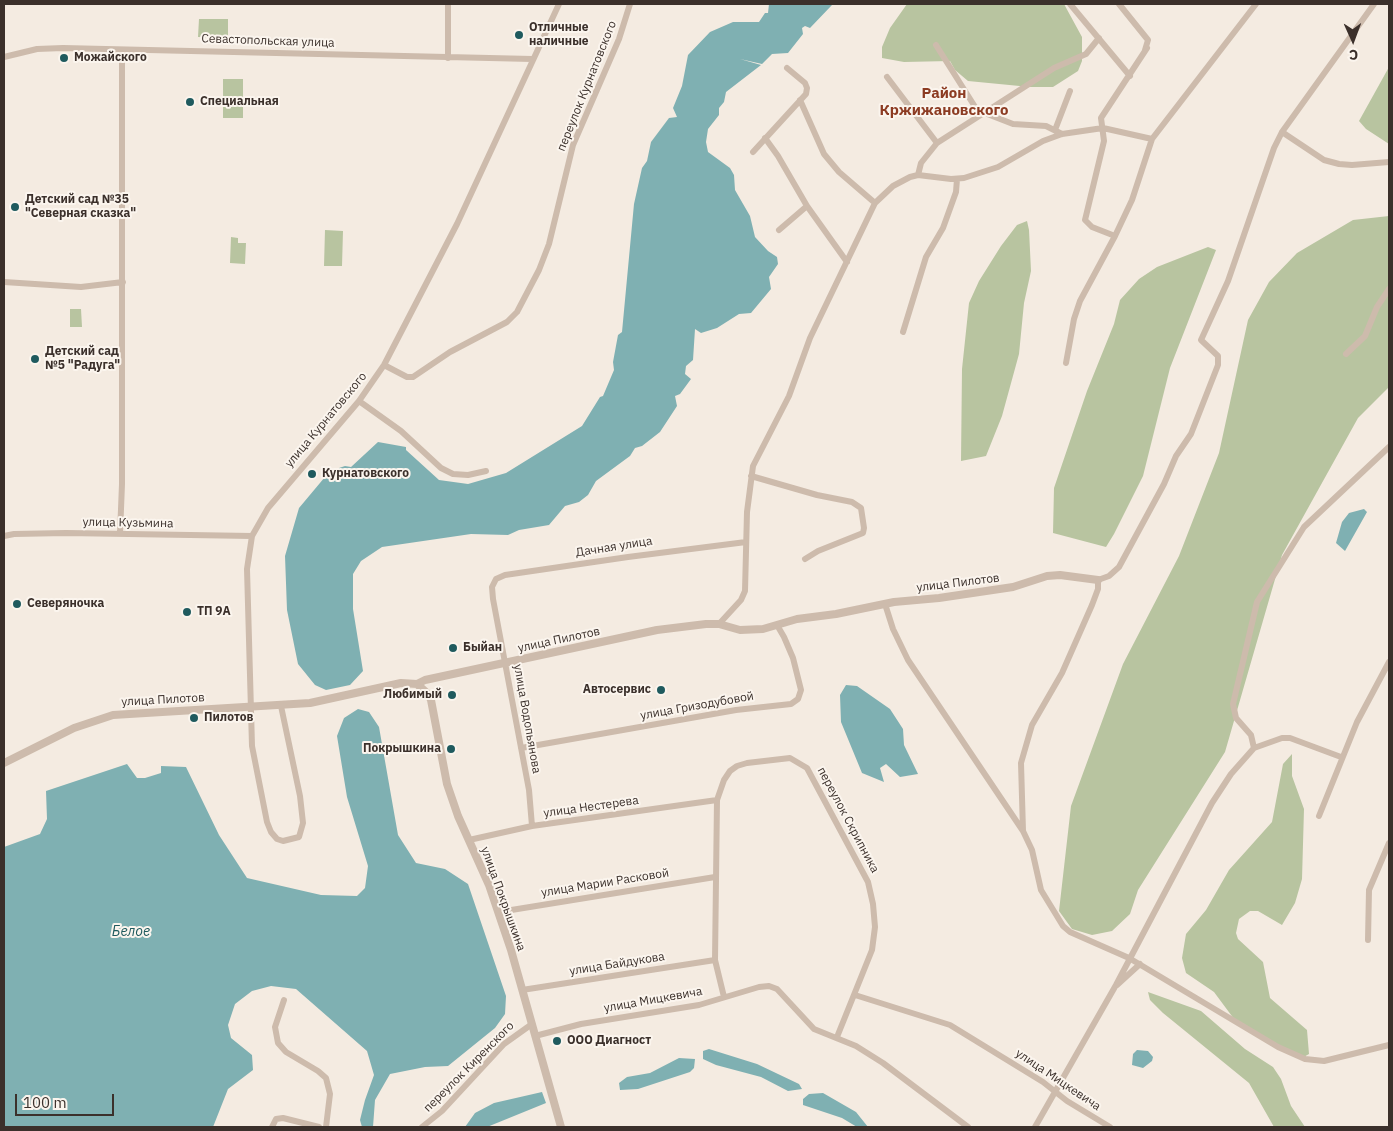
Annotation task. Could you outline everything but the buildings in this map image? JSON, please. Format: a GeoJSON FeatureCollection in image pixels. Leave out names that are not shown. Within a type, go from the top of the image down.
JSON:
{"type":"FeatureCollection","features":[{"type":"Feature","properties":{"kind":"street"},"geometry":{"type":"LineString","coordinates":[[448,4],[448,58]]}},
{"type":"Feature","properties":{"kind":"street","name":"улица Курнатовского"},"geometry":{"type":"LineString","coordinates":[[281,706],[300,796],[302,823],[299,837],[283,841],[276,840],[267,822],[254,768],[250,708],[248,569],[252,536],[268,508],[281,491],[359,401],[384,365],[458,224],[532,59],[559,4]]}},
{"type":"Feature","properties":{"kind":"street","name":"переулок Курнатовского"},"geometry":{"type":"LineString","coordinates":[[384,365],[407,376],[414,377],[450,352],[507,322],[517,312],[539,270],[549,244],[573,145],[619,39],[630,4]]}},
{"type":"Feature","properties":{"kind":"street"},"geometry":{"type":"LineString","coordinates":[[1070,4],[1130,76]]}},
{"type":"Feature","properties":{"kind":"street"},"geometry":{"type":"LineString","coordinates":[[1115,236],[1092,227],[1085,220],[1104,141],[1101,118],[1130,76],[1146,49],[1148,40],[1119,4]]}},
{"type":"Feature","properties":{"kind":"street"},"geometry":{"type":"LineString","coordinates":[[1066,363],[1074,319],[1080,301],[1132,200],[1152,139],[1256,4]]}},
{"type":"Feature","properties":{"kind":"street"},"geometry":{"type":"LineString","coordinates":[[1023,831],[1021,763],[1032,725],[1066,664],[1092,605],[1098,589],[1098,580],[1109,576],[1119,567],[1164,484],[1176,456],[1191,434],[1218,365],[1218,356],[1201,340],[1225,288],[1266,167],[1282,132],[1374,4]]}},
{"type":"Feature","properties":{"kind":"street"},"geometry":{"type":"LineString","coordinates":[[918,175],[921,163],[937,143],[1054,68],[1086,54],[1099,38]]}},
{"type":"Feature","properties":{"kind":"street"},"geometry":{"type":"LineString","coordinates":[[936,45],[977,110],[1013,124],[1046,126],[1062,134]]}},
{"type":"Feature","properties":{"kind":"street","name":"Севастопольская улица"},"geometry":{"type":"LineString","coordinates":[[4,57],[37,49],[532,59]]}},
{"type":"Feature","properties":{"kind":"street"},"geometry":{"type":"LineString","coordinates":[[120,534],[123,282],[122,50]]}},
{"type":"Feature","properties":{"kind":"street"},"geometry":{"type":"LineString","coordinates":[[753,152],[800,100],[807,88],[787,68]]}},
{"type":"Feature","properties":{"kind":"street"},"geometry":{"type":"LineString","coordinates":[[887,77],[937,143]]}},
{"type":"Feature","properties":{"kind":"street"},"geometry":{"type":"LineString","coordinates":[[1055,130],[1070,91]]}},
{"type":"Feature","properties":{"kind":"street"},"geometry":{"type":"LineString","coordinates":[[800,100],[824,154],[839,172],[875,203]]}},
{"type":"Feature","properties":{"kind":"street"},"geometry":{"type":"LineString","coordinates":[[719,624],[741,600],[745,591],[750,476],[789,396],[810,338],[875,203],[893,186],[918,175],[957,179],[998,167],[1043,141],[1062,134],[1103,128],[1152,139]]}},
{"type":"Feature","properties":{"kind":"street"},"geometry":{"type":"LineString","coordinates":[[1282,132],[1324,160],[1338,164],[1352,165],[1389,162]]}},
{"type":"Feature","properties":{"kind":"street"},"geometry":{"type":"LineString","coordinates":[[765,138],[778,156],[807,206],[847,262]]}},
{"type":"Feature","properties":{"kind":"street"},"geometry":{"type":"LineString","coordinates":[[903,332],[926,257],[943,228],[956,192],[957,179]]}},
{"type":"Feature","properties":{"kind":"street"},"geometry":{"type":"LineString","coordinates":[[779,230],[807,206]]}},
{"type":"Feature","properties":{"kind":"street"},"geometry":{"type":"LineString","coordinates":[[4,282],[81,287],[123,282]]}},
{"type":"Feature","properties":{"kind":"street"},"geometry":{"type":"LineString","coordinates":[[1346,354],[1365,336],[1377,307],[1389,289]]}},
{"type":"Feature","properties":{"kind":"street"},"geometry":{"type":"LineString","coordinates":[[359,401],[401,431],[441,468],[453,474],[468,475],[486,471]]}},
{"type":"Feature","properties":{"kind":"street"},"geometry":{"type":"LineString","coordinates":[[1254,748],[1251,735],[1236,718],[1233,704],[1257,602],[1304,527],[1389,447]]}},
{"type":"Feature","properties":{"kind":"street"},"geometry":{"type":"LineString","coordinates":[[750,476],[817,495],[852,502],[861,508],[863,533],[805,558]]}},
{"type":"Feature","properties":{"kind":"street","name":"улица Кузьмина"},"geometry":{"type":"LineString","coordinates":[[4,536],[14,534],[252,536]]}},
{"type":"Feature","properties":{"kind":"street","name":"Дачная улица"},"geometry":{"type":"LineString","coordinates":[[492,587],[496,579],[504,575],[685,548],[746,542]]}},
{"type":"Feature","properties":{"kind":"street","name":"улица Пилотов"},"geometry":{"type":"LineString","coordinates":[[4,763],[74,728],[113,715],[170,710],[281,706],[326,701],[400,683],[417,684],[424,680],[657,630],[719,624],[750,630],[777,626],[797,619],[836,614],[886,604],[1013,587],[1047,576],[1060,575],[1098,580]]}},
{"type":"Feature","properties":{"kind":"street","name":"улица Водопьянова"},"geometry":{"type":"LineString","coordinates":[[492,587],[521,748],[532,826]]}},
{"type":"Feature","properties":{"kind":"street"},"geometry":{"type":"LineString","coordinates":[[886,604],[893,628],[908,660],[1023,831],[1032,850],[1041,890],[1063,926],[1070,932],[1140,964],[1278,1047],[1305,1059],[1324,1061],[1389,1044]]}},
{"type":"Feature","properties":{"kind":"street","name":"улица Гризодубовой"},"geometry":{"type":"LineString","coordinates":[[521,748],[753,707],[791,704],[798,699],[801,690],[793,658],[784,636],[777,626]]}},
{"type":"Feature","properties":{"kind":"street"},"geometry":{"type":"LineString","coordinates":[[1319,816],[1341,757],[1369,698],[1389,662]]}},
{"type":"Feature","properties":{"kind":"street","name":"улица Покрышкина"},"geometry":{"type":"LineString","coordinates":[[417,684],[428,694],[431,700],[448,784],[499,912],[560,1127]]}},
{"type":"Feature","properties":{"kind":"street"},"geometry":{"type":"LineString","coordinates":[[1035,1127],[1054,1090],[1116,985],[1219,791],[1254,748],[1275,740],[1290,738],[1341,757]]}},
{"type":"Feature","properties":{"kind":"street","name":"переулок Скрипника"},"geometry":{"type":"LineString","coordinates":[[724,997],[715,960],[717,800],[730,771],[747,763],[790,758],[807,768],[868,882],[873,904],[875,927],[872,950],[837,1037]]}},
{"type":"Feature","properties":{"kind":"street","name":"улица Нестерева"},"geometry":{"type":"LineString","coordinates":[[469,840],[532,826],[717,800]]}},
{"type":"Feature","properties":{"kind":"street"},"geometry":{"type":"LineString","coordinates":[[1368,940],[1369,890],[1389,843]]}},
{"type":"Feature","properties":{"kind":"street","name":"улица Марии Расковой"},"geometry":{"type":"LineString","coordinates":[[499,912],[715,877]]}},
{"type":"Feature","properties":{"kind":"street","name":"улица Байдукова"},"geometry":{"type":"LineString","coordinates":[[522,990],[715,960]]}},
{"type":"Feature","properties":{"kind":"street"},"geometry":{"type":"LineString","coordinates":[[1116,985],[1140,964]]}},
{"type":"Feature","properties":{"kind":"street","name":"улица Мицкевича"},"geometry":{"type":"LineString","coordinates":[[534,1036],[580,1024],[699,1005],[759,987],[769,986],[777,989],[814,1029],[837,1037],[883,1063],[968,1127]]}},
{"type":"Feature","properties":{"kind":"street","name":"улица Мицкевича"},"geometry":{"type":"LineString","coordinates":[[855,996],[950,1026],[1022,1068],[1067,1101],[1110,1127]]}},
{"type":"Feature","properties":{"kind":"street"},"geometry":{"type":"LineString","coordinates":[[284,1000],[275,1027],[278,1043],[286,1052],[318,1071],[326,1078],[330,1094],[326,1127]]}},
{"type":"Feature","properties":{"kind":"street","name":"переулок Киренского"},"geometry":{"type":"LineString","coordinates":[[422,1127],[442,1111],[504,1044],[532,1024]]}},
{"type":"Feature","properties":{"kind":"street"},"geometry":{"type":"LineString","coordinates":[[272,1127],[276,1119],[283,1118],[319,1127]]}},
{"type":"Feature","properties":{"kind":"green space"},"geometry":{"type":"Polygon","coordinates":[[[907,4],[1064,4],[1082,37],[1082,61],[1078,71],[1053,87],[1030,87],[968,81],[955,70],[950,61],[904,62],[882,58],[882,47],[890,28],[907,4]]]}},
{"type":"Feature","properties":{"kind":"green space"},"geometry":{"type":"Polygon","coordinates":[[[199,19],[228,19],[228,38],[198,37],[199,19]]]}},
{"type":"Feature","properties":{"kind":"green space"},"geometry":{"type":"Polygon","coordinates":[[[1389,67],[1389,144],[1366,129],[1359,121],[1389,67]]]}},
{"type":"Feature","properties":{"kind":"green space"},"geometry":{"type":"Polygon","coordinates":[[[223,79],[243,79],[243,118],[223,118],[223,79]]]}},
{"type":"Feature","properties":{"kind":"green space"},"geometry":{"type":"Polygon","coordinates":[[[1389,216],[1389,387],[1358,418],[1282,555],[1225,752],[1138,890],[1130,914],[1112,931],[1092,935],[1072,929],[1059,911],[1071,806],[1123,664],[1179,556],[1219,453],[1248,320],[1269,282],[1297,253],[1353,220],[1389,216]]]}},
{"type":"Feature","properties":{"kind":"green space"},"geometry":{"type":"Polygon","coordinates":[[[1027,221],[1031,271],[1024,303],[1019,354],[1002,416],[986,456],[961,461],[962,369],[969,303],[979,281],[1001,246],[1017,225],[1027,221]]]}},
{"type":"Feature","properties":{"kind":"green space"},"geometry":{"type":"Polygon","coordinates":[[[325,230],[343,231],[342,266],[324,266],[325,230]]]}},
{"type":"Feature","properties":{"kind":"green space"},"geometry":{"type":"Polygon","coordinates":[[[231,237],[238,238],[238,243],[246,243],[245,264],[230,263],[231,237]]]}},
{"type":"Feature","properties":{"kind":"green space"},"geometry":{"type":"Polygon","coordinates":[[[1208,247],[1216,250],[1170,368],[1143,476],[1114,534],[1106,547],[1053,533],[1054,488],[1087,391],[1114,324],[1120,300],[1139,279],[1157,267],[1208,247]]]}},
{"type":"Feature","properties":{"kind":"green space"},"geometry":{"type":"Polygon","coordinates":[[[70,309],[81,309],[82,327],[70,327],[70,309]]]}},
{"type":"Feature","properties":{"kind":"green space"},"geometry":{"type":"Polygon","coordinates":[[[1292,754],[1292,776],[1304,809],[1302,879],[1295,903],[1282,925],[1258,911],[1250,911],[1239,919],[1236,933],[1238,939],[1263,962],[1270,998],[1307,1030],[1309,1054],[1302,1058],[1237,1023],[1214,992],[1186,973],[1182,958],[1186,934],[1206,910],[1229,870],[1272,822],[1283,764],[1292,754]]]}},
{"type":"Feature","properties":{"kind":"green space"},"geometry":{"type":"Polygon","coordinates":[[[1148,992],[1201,1011],[1245,1049],[1273,1067],[1281,1079],[1291,1106],[1305,1127],[1274,1127],[1249,1083],[1163,1013],[1150,1000],[1148,992]]]}},
{"type":"Feature","properties":{"kind":"water"},"geometry":{"type":"Polygon","coordinates":[[[769,4],[832,5],[810,28],[805,26],[802,28],[803,34],[788,53],[772,54],[762,64],[740,59],[761,65],[726,92],[724,102],[719,108],[719,115],[708,129],[706,142],[708,152],[730,168],[734,175],[735,190],[750,216],[755,237],[768,251],[777,257],[778,264],[769,277],[771,289],[751,313],[739,314],[717,328],[701,333],[695,329],[693,360],[686,366],[685,374],[691,379],[680,394],[675,396],[677,406],[660,432],[642,446],[635,448],[630,456],[596,481],[588,495],[579,502],[565,506],[549,525],[519,530],[508,535],[471,534],[382,547],[361,561],[353,574],[353,609],[363,671],[350,685],[326,690],[315,685],[298,664],[287,610],[285,556],[299,508],[330,471],[345,466],[351,467],[378,442],[406,447],[406,450],[439,480],[468,484],[506,473],[582,426],[600,397],[603,396],[614,370],[613,362],[618,335],[622,332],[634,204],[642,168],[647,161],[651,142],[669,118],[677,117],[673,108],[682,86],[688,55],[710,32],[733,22],[759,22],[765,13],[768,13],[769,4]]]}},
{"type":"Feature","properties":{"kind":"water"},"geometry":{"type":"Polygon","coordinates":[[[1364,509],[1367,512],[1345,551],[1336,543],[1342,522],[1349,513],[1364,509]]]}},
{"type":"Feature","properties":{"kind":"water"},"geometry":{"type":"Polygon","coordinates":[[[846,685],[857,686],[890,709],[903,729],[904,745],[918,774],[900,777],[886,764],[880,768],[884,782],[862,773],[841,722],[840,695],[846,685]]]}},
{"type":"Feature","properties":{"kind":"water","name":"Белое"},"geometry":{"type":"Polygon","coordinates":[[[358,709],[369,712],[379,727],[398,835],[416,863],[445,869],[468,884],[506,996],[505,1014],[495,1028],[448,1066],[425,1067],[390,1074],[375,1100],[373,1127],[362,1127],[360,1120],[374,1075],[367,1051],[296,989],[271,986],[252,991],[235,1004],[228,1025],[231,1038],[252,1055],[253,1070],[228,1089],[213,1127],[4,1127],[4,847],[40,834],[47,819],[46,791],[127,764],[137,778],[145,778],[161,773],[161,766],[186,767],[219,835],[247,878],[321,895],[357,896],[365,888],[368,866],[347,797],[337,736],[344,718],[358,709]]]}},
{"type":"Feature","properties":{"kind":"water"},"geometry":{"type":"Polygon","coordinates":[[[709,1049],[757,1064],[799,1084],[802,1089],[788,1091],[761,1077],[716,1065],[703,1059],[703,1051],[709,1049]]]}},
{"type":"Feature","properties":{"kind":"water"},"geometry":{"type":"Polygon","coordinates":[[[1137,1050],[1148,1051],[1153,1057],[1152,1061],[1143,1068],[1132,1065],[1133,1054],[1137,1050]]]}},
{"type":"Feature","properties":{"kind":"water"},"geometry":{"type":"Polygon","coordinates":[[[679,1058],[695,1059],[694,1068],[690,1072],[638,1089],[620,1090],[619,1083],[627,1077],[650,1073],[679,1058]]]}},
{"type":"Feature","properties":{"kind":"water"},"geometry":{"type":"Polygon","coordinates":[[[542,1092],[546,1103],[487,1127],[465,1127],[475,1113],[494,1103],[542,1092]]]}},
{"type":"Feature","properties":{"kind":"water"},"geometry":{"type":"Polygon","coordinates":[[[823,1093],[856,1112],[868,1127],[857,1127],[842,1118],[803,1105],[803,1099],[809,1094],[823,1093]]]}},
{"type":"Feature","properties":{"kind":"place","name":"Отличные наличные"},"geometry":{"type":"Point","coordinates":[519,35]}},
{"type":"Feature","properties":{"kind":"place","name":"Можайского"},"geometry":{"type":"Point","coordinates":[64,58]}},
{"type":"Feature","properties":{"kind":"place","name":"Специальная"},"geometry":{"type":"Point","coordinates":[190,102]}},
{"type":"Feature","properties":{"kind":"place","name":"Детский сад №35 \"Северная сказка\""},"geometry":{"type":"Point","coordinates":[15,207]}},
{"type":"Feature","properties":{"kind":"place","name":"Детский сад №5 \"Радуга\""},"geometry":{"type":"Point","coordinates":[35,359]}},
{"type":"Feature","properties":{"kind":"place","name":"Курнатовского"},"geometry":{"type":"Point","coordinates":[312,474]}},
{"type":"Feature","properties":{"kind":"place","name":"Северяночка"},"geometry":{"type":"Point","coordinates":[17,604]}},
{"type":"Feature","properties":{"kind":"place","name":"ТП 9А"},"geometry":{"type":"Point","coordinates":[187,612]}},
{"type":"Feature","properties":{"kind":"place","name":"Быйан"},"geometry":{"type":"Point","coordinates":[453,648]}},
{"type":"Feature","properties":{"kind":"place","name":"Автосервис"},"geometry":{"type":"Point","coordinates":[661,690]}},
{"type":"Feature","properties":{"kind":"place","name":"Любимый"},"geometry":{"type":"Point","coordinates":[452,695]}},
{"type":"Feature","properties":{"kind":"place","name":"Пилотов"},"geometry":{"type":"Point","coordinates":[194,718]}},
{"type":"Feature","properties":{"kind":"place","name":"Покрышкина"},"geometry":{"type":"Point","coordinates":[451,749]}},
{"type":"Feature","properties":{"kind":"place","name":"ООО Диагност"},"geometry":{"type":"Point","coordinates":[557,1041]}},
{"type":"Feature","properties":{"kind":"district","name":"Район Кржижановского"},"geometry":{"type":"Point","coordinates":[944,102]}}]}
